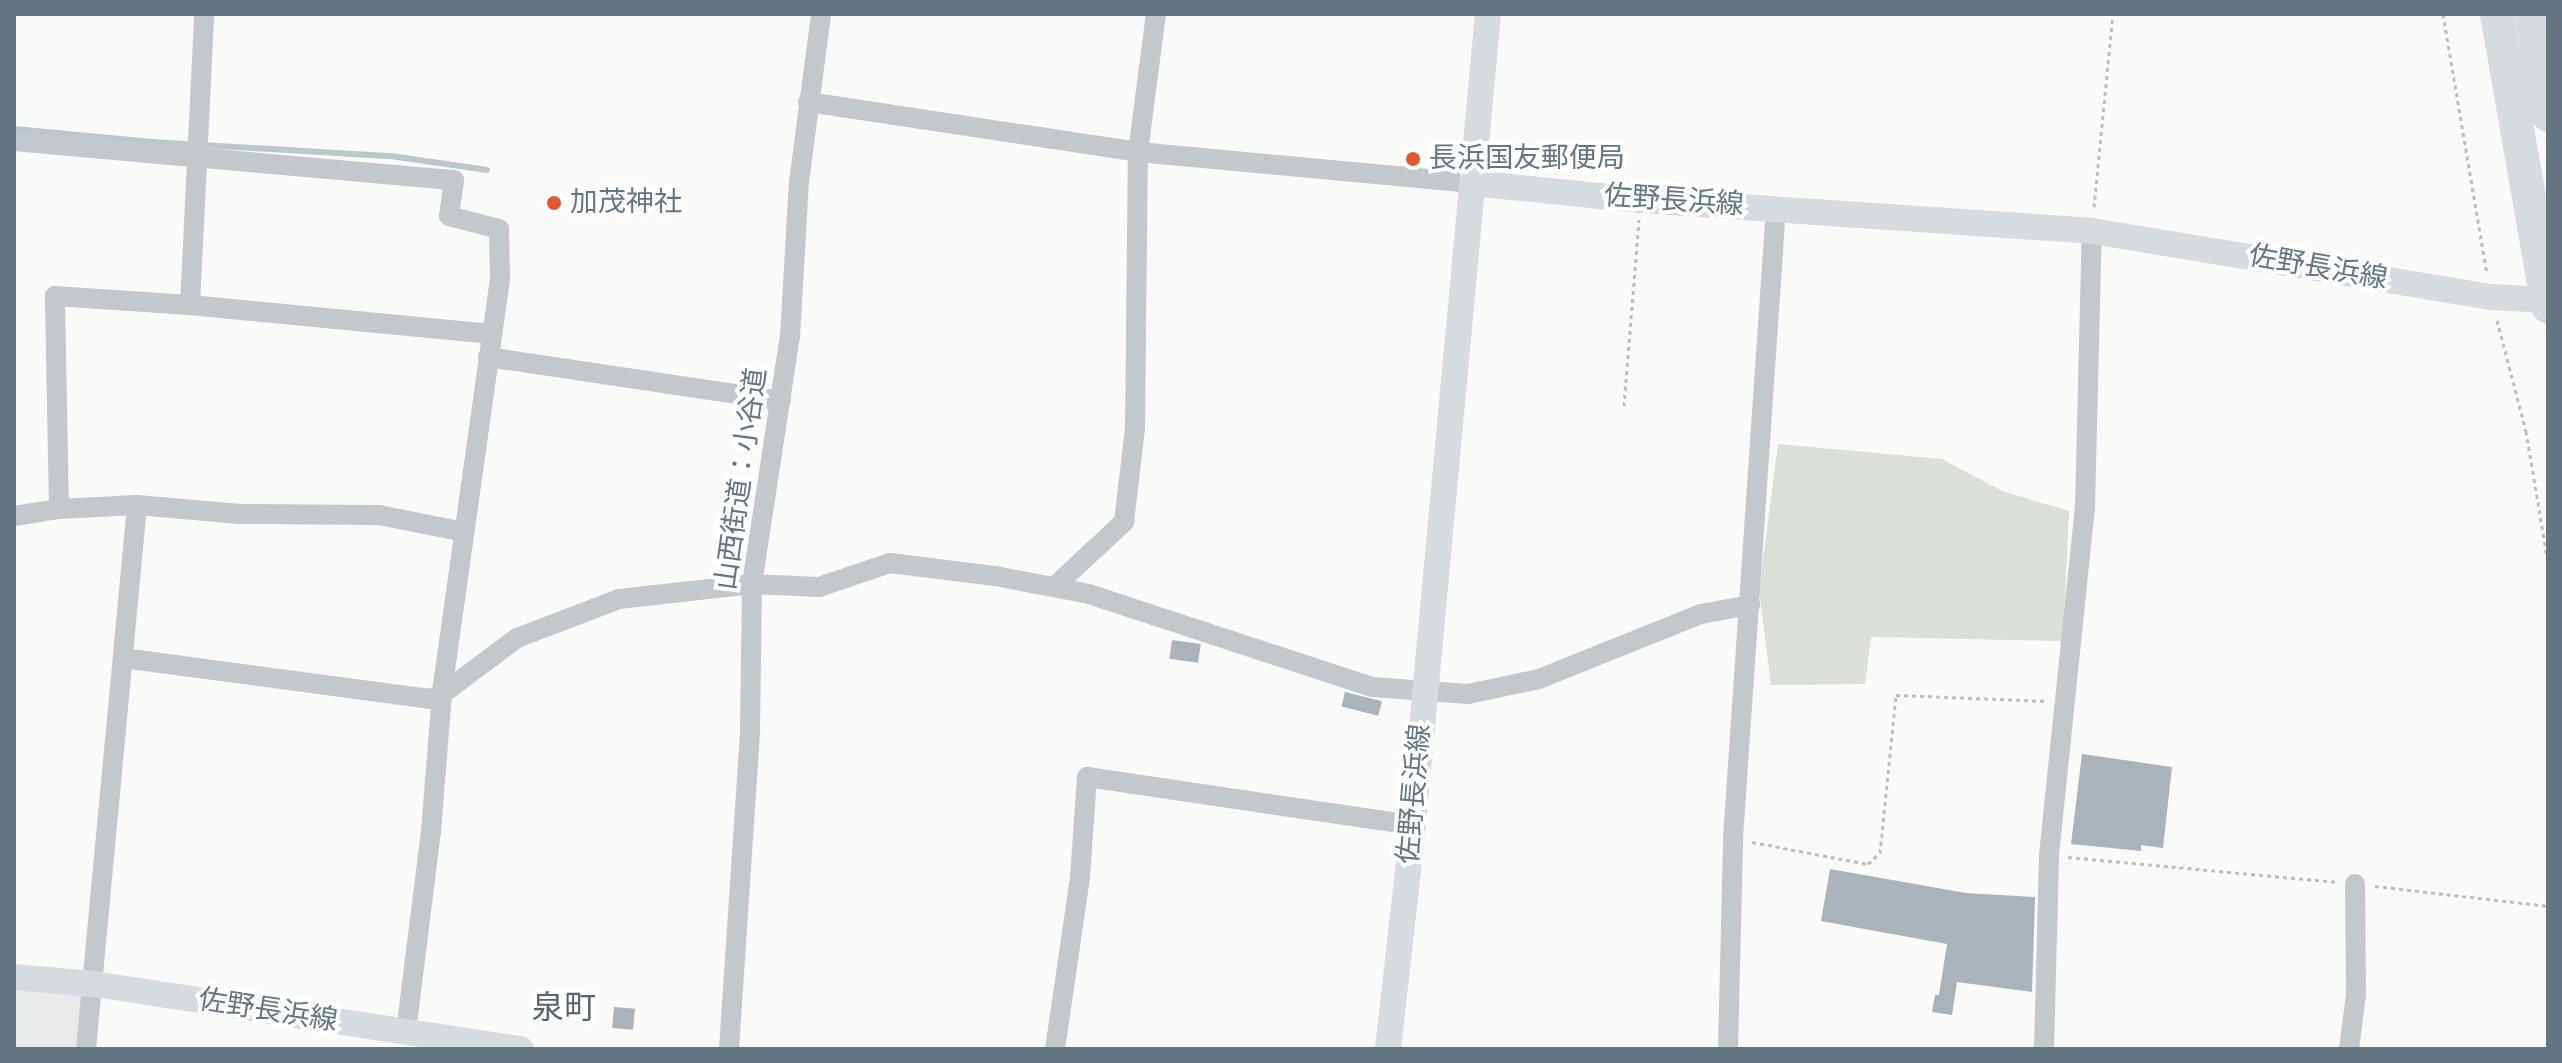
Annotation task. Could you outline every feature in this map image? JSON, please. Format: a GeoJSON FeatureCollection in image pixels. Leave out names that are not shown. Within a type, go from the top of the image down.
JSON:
{"type":"FeatureCollection","features":[{"type":"Feature","properties":{"kind":"highway"},"geometry":{"type":"LineString","coordinates":[[2497,14],[2548,307]]}},
{"type":"Feature","properties":{"kind":"highway"},"geometry":{"type":"LineString","coordinates":[[2532,14],[2548,115]]}},
{"type":"Feature","properties":{"kind":"main road"},"geometry":{"type":"LineString","coordinates":[[1472,183],[1488,14]]}},
{"type":"Feature","properties":{"kind":"main road","name":"佐野長浜線"},"geometry":{"type":"LineString","coordinates":[[1388,1049],[1413,825],[1472,183],[1640,200],[2092,231],[2491,297],[2548,300]]}},
{"type":"Feature","properties":{"kind":"main road","name":"佐野長浜線"},"geometry":{"type":"LineString","coordinates":[[14,977],[94,984],[521,1049]]}},
{"type":"Feature","properties":{"kind":"street"},"geometry":{"type":"LineString","coordinates":[[190,305],[204,14]]}},
{"type":"Feature","properties":{"kind":"street","name":"山西街道：小谷道"},"geometry":{"type":"LineString","coordinates":[[729,1049],[750,729],[752,584],[766,472],[790,337],[799,182],[821,14]]}},
{"type":"Feature","properties":{"kind":"street"},"geometry":{"type":"LineString","coordinates":[[1054,587],[1124,522],[1135,429],[1138,152],[1156,14]]}},
{"type":"Feature","properties":{"kind":"street"},"geometry":{"type":"LineString","coordinates":[[808,102],[1138,152],[1472,183]]}},
{"type":"Feature","properties":{"kind":"street"},"geometry":{"type":"LineString","coordinates":[[14,141],[454,180],[449,216],[499,229],[500,279],[442,694],[431,831],[406,1032]]}},
{"type":"Feature","properties":{"kind":"street"},"geometry":{"type":"LineString","coordinates":[[1728,1049],[1733,838],[1776,208]]}},
{"type":"Feature","properties":{"kind":"street"},"geometry":{"type":"LineString","coordinates":[[2044,1049],[2049,855],[2085,508],[2092,231]]}},
{"type":"Feature","properties":{"kind":"street"},"geometry":{"type":"LineString","coordinates":[[59,509],[55,296],[190,305],[492,334]]}},
{"type":"Feature","properties":{"kind":"street"},"geometry":{"type":"LineString","coordinates":[[488,357],[781,401]]}},
{"type":"Feature","properties":{"kind":"street"},"geometry":{"type":"LineString","coordinates":[[86,1049],[137,505]]}},
{"type":"Feature","properties":{"kind":"street"},"geometry":{"type":"LineString","coordinates":[[14,516],[59,509],[137,505],[240,514],[379,515],[464,532]]}},
{"type":"Feature","properties":{"kind":"street"},"geometry":{"type":"LineString","coordinates":[[123,658],[429,699],[442,694],[517,638],[619,599],[752,584],[819,587],[890,563],[1089,594],[1372,687],[1468,694],[1539,679],[1701,614],[1750,605]]}},
{"type":"Feature","properties":{"kind":"street"},"geometry":{"type":"LineString","coordinates":[[1055,1049],[1080,877],[1087,777],[1413,825]]}},
{"type":"Feature","properties":{"kind":"street"},"geometry":{"type":"LineString","coordinates":[[2349,1049],[2356,994],[2355,884]]}},
{"type":"Feature","properties":{"kind":"path"},"geometry":{"type":"LineString","coordinates":[[2092,231],[2113,14]]}},
{"type":"Feature","properties":{"kind":"path"},"geometry":{"type":"LineString","coordinates":[[1624,406],[1640,200]]}},
{"type":"Feature","properties":{"kind":"path"},"geometry":{"type":"LineString","coordinates":[[1733,838],[1868,864],[1880,853],[1896,695],[2067,702]]}},
{"type":"Feature","properties":{"kind":"path"},"geometry":{"type":"LineString","coordinates":[[2049,855],[2548,906]]}},
{"type":"Feature","properties":{"kind":"shaded area"},"geometry":{"type":"Polygon","coordinates":[[[1778,444],[1942,459],[2002,491],[2069,511],[2063,641],[1871,637],[1865,684],[1771,685],[1759,590],[1778,444]]]}},
{"type":"Feature","properties":{"kind":"shaded area"},"geometry":{"type":"Polygon","coordinates":[[[14,988],[84,994],[77,1049],[14,1049],[14,988]]]}},
{"type":"Feature","properties":{"kind":"building"},"geometry":{"type":"Polygon","coordinates":[[[1172,640],[1201,644],[1198,663],[1169,659],[1172,640]]]}},
{"type":"Feature","properties":{"kind":"building"},"geometry":{"type":"Polygon","coordinates":[[[1345,692],[1382,701],[1378,716],[1341,707],[1345,692]]]}},
{"type":"Feature","properties":{"kind":"building"},"geometry":{"type":"Polygon","coordinates":[[[2082,754],[2172,767],[2163,848],[2141,845],[2141,851],[2071,844],[2082,754]]]}},
{"type":"Feature","properties":{"kind":"building"},"geometry":{"type":"Polygon","coordinates":[[[1830,869],[1966,893],[2035,897],[2032,992],[1957,982],[1952,1015],[1932,1012],[1935,995],[1939,995],[1947,944],[1821,921],[1830,869]]]}},
{"type":"Feature","properties":{"kind":"building"},"geometry":{"type":"Polygon","coordinates":[[[614,1007],[635,1009],[633,1030],[612,1028],[614,1007]]]}},
{"type":"Feature","properties":{"kind":"waterway"},"geometry":{"type":"LineString","coordinates":[[14,129],[152,142],[391,156],[487,170]]}},
{"type":"Feature","properties":{"kind":"place","name":"長浜国友郵便局"},"geometry":{"type":"Point","coordinates":[1413,159]}},
{"type":"Feature","properties":{"kind":"place","name":"加茂神社"},"geometry":{"type":"Point","coordinates":[554,203]}},
{"type":"Feature","properties":{"kind":"district","name":"泉町"},"geometry":{"type":"Point","coordinates":[564,1008]}}]}
